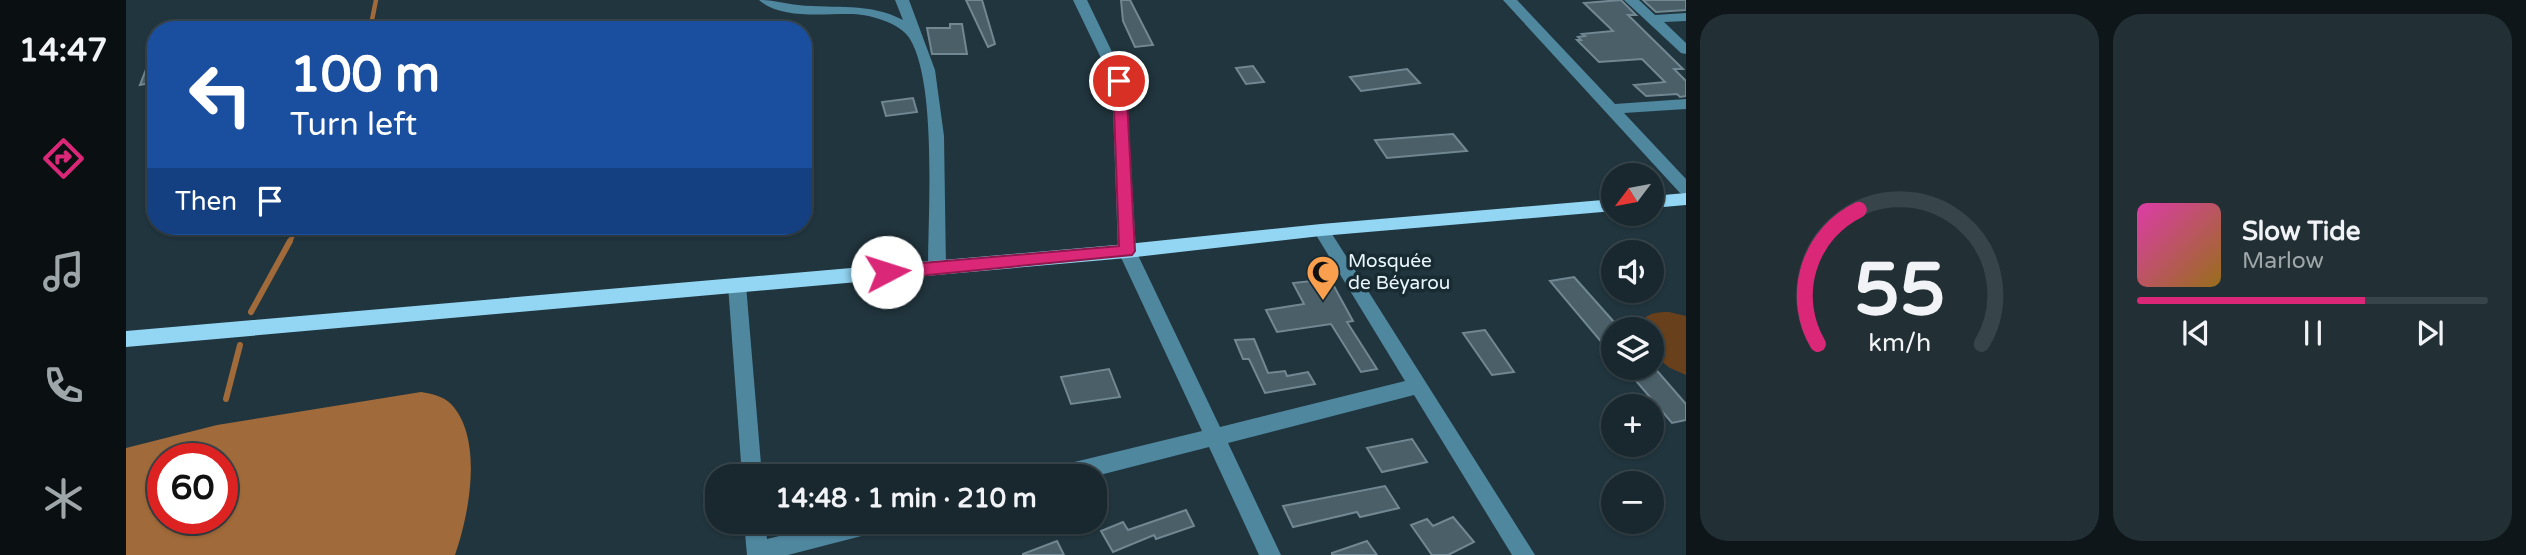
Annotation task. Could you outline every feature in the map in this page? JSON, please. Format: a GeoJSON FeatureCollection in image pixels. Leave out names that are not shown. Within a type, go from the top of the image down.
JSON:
{"type":"FeatureCollection","features":[{"type":"Feature","properties":{"kind":"main road"},"geometry":{"type":"LineString","coordinates":[[1664,201],[1686,199]]}},
{"type":"Feature","properties":{"kind":"main road"},"geometry":{"type":"LineString","coordinates":[[126,339],[1127,251],[1321,230],[1601,206]]}},
{"type":"Feature","properties":{"kind":"street"},"geometry":{"type":"LineString","coordinates":[[766,0],[786,3],[797,9],[863,6],[885,10],[902,23],[916,39]]}},
{"type":"Feature","properties":{"kind":"street"},"geometry":{"type":"LineString","coordinates":[[902,0],[928,70],[936,136],[937,268]]}},
{"type":"Feature","properties":{"kind":"street"},"geometry":{"type":"LineString","coordinates":[[1080,0],[1119,81],[1127,251],[1270,555]]}},
{"type":"Feature","properties":{"kind":"street"},"geometry":{"type":"LineString","coordinates":[[1510,0],[1686,189]]}},
{"type":"Feature","properties":{"kind":"street"},"geometry":{"type":"LineString","coordinates":[[1631,0],[1686,50]]}},
{"type":"Feature","properties":{"kind":"street"},"geometry":{"type":"LineString","coordinates":[[1652,19],[1686,16]]}},
{"type":"Feature","properties":{"kind":"street"},"geometry":{"type":"LineString","coordinates":[[1612,110],[1686,104]]}},
{"type":"Feature","properties":{"kind":"street"},"geometry":{"type":"LineString","coordinates":[[1321,230],[1524,555]]}},
{"type":"Feature","properties":{"kind":"street"},"geometry":{"type":"LineString","coordinates":[[737,285],[750,464]]}},
{"type":"Feature","properties":{"kind":"street"},"geometry":{"type":"LineString","coordinates":[[1105,464],[1418,386]]}},
{"type":"Feature","properties":{"kind":"street"},"geometry":{"type":"LineString","coordinates":[[756,534],[757,553],[831,534]]}},
{"type":"Feature","properties":{"kind":"shaded area"},"geometry":{"type":"Polygon","coordinates":[[[1669,312],[1686,316],[1686,375],[1664,363],[1664,317],[1647,317],[1654,313],[1669,312]]]}},
{"type":"Feature","properties":{"kind":"shaded area"},"geometry":{"type":"Polygon","coordinates":[[[421,392],[444,399],[461,419],[468,437],[470,457],[469,499],[455,555],[126,555],[126,448],[217,425],[421,392]]]}},
{"type":"Feature","properties":{"kind":"building"},"geometry":{"type":"Polygon","coordinates":[[[966,0],[982,0],[995,44],[988,47],[966,0]]]}},
{"type":"Feature","properties":{"kind":"building"},"geometry":{"type":"Polygon","coordinates":[[[1121,0],[1130,0],[1153,45],[1135,47],[1123,21],[1121,0]]]}},
{"type":"Feature","properties":{"kind":"building"},"geometry":{"type":"Polygon","coordinates":[[[1621,0],[1636,15],[1628,15],[1683,69],[1674,69],[1686,81],[1686,96],[1646,96],[1634,85],[1665,82],[1642,59],[1599,62],[1577,40],[1581,40],[1578,37],[1585,36],[1582,34],[1613,31],[1584,3],[1621,0]]]}},
{"type":"Feature","properties":{"kind":"building"},"geometry":{"type":"Polygon","coordinates":[[[1643,0],[1686,0],[1686,10],[1656,12],[1643,0]]]}},
{"type":"Feature","properties":{"kind":"building"},"geometry":{"type":"Polygon","coordinates":[[[950,24],[962,24],[967,54],[932,54],[927,28],[950,28],[950,24]]]}},
{"type":"Feature","properties":{"kind":"building"},"geometry":{"type":"Polygon","coordinates":[[[1253,66],[1264,82],[1246,84],[1236,68],[1253,66]]]}},
{"type":"Feature","properties":{"kind":"building"},"geometry":{"type":"Polygon","coordinates":[[[147,67],[147,84],[140,85],[147,67]]]}},
{"type":"Feature","properties":{"kind":"building"},"geometry":{"type":"Polygon","coordinates":[[[1407,69],[1420,83],[1361,91],[1350,77],[1407,69]]]}},
{"type":"Feature","properties":{"kind":"building"},"geometry":{"type":"Polygon","coordinates":[[[913,98],[917,112],[886,116],[882,102],[913,98]]]}},
{"type":"Feature","properties":{"kind":"building"},"geometry":{"type":"Polygon","coordinates":[[[1453,134],[1467,151],[1387,158],[1375,140],[1453,134]]]}},
{"type":"Feature","properties":{"kind":"building"},"geometry":{"type":"Polygon","coordinates":[[[1574,277],[1610,317],[1601,317],[1601,342],[1550,281],[1574,277]]]}},
{"type":"Feature","properties":{"kind":"building"},"geometry":{"type":"Polygon","coordinates":[[[1330,279],[1353,321],[1347,322],[1377,369],[1361,372],[1331,324],[1277,332],[1266,310],[1304,304],[1293,283],[1330,279]]]}},
{"type":"Feature","properties":{"kind":"building"},"geometry":{"type":"Polygon","coordinates":[[[1485,330],[1514,372],[1492,375],[1463,333],[1485,330]]]}},
{"type":"Feature","properties":{"kind":"building"},"geometry":{"type":"Polygon","coordinates":[[[1254,339],[1268,373],[1285,371],[1287,376],[1308,372],[1315,384],[1265,393],[1249,359],[1243,359],[1235,340],[1254,339]]]}},
{"type":"Feature","properties":{"kind":"building"},"geometry":{"type":"Polygon","coordinates":[[[1109,369],[1120,397],[1071,404],[1061,377],[1109,369]]]}},
{"type":"Feature","properties":{"kind":"building"},"geometry":{"type":"Polygon","coordinates":[[[1664,379],[1686,404],[1686,420],[1672,423],[1664,414],[1664,394],[1647,394],[1635,380],[1664,379]]]}},
{"type":"Feature","properties":{"kind":"building"},"geometry":{"type":"Polygon","coordinates":[[[1412,439],[1427,462],[1382,472],[1367,448],[1412,439]]]}},
{"type":"Feature","properties":{"kind":"building"},"geometry":{"type":"Polygon","coordinates":[[[1385,486],[1399,508],[1360,517],[1357,512],[1293,527],[1283,506],[1385,486]]]}},
{"type":"Feature","properties":{"kind":"building"},"geometry":{"type":"Polygon","coordinates":[[[1186,510],[1194,526],[1156,539],[1154,535],[1113,552],[1103,534],[1107,534],[1107,529],[1123,522],[1128,530],[1186,510]]]}},
{"type":"Feature","properties":{"kind":"building"},"geometry":{"type":"Polygon","coordinates":[[[1453,517],[1474,542],[1448,555],[1432,555],[1411,525],[1427,519],[1433,526],[1453,517]]]}},
{"type":"Feature","properties":{"kind":"building"},"geometry":{"type":"Polygon","coordinates":[[[1057,541],[1064,555],[1023,555],[1023,554],[1057,541]]]}},
{"type":"Feature","properties":{"kind":"building"},"geometry":{"type":"Polygon","coordinates":[[[1367,541],[1377,555],[1332,555],[1332,553],[1367,541]]]}},
{"type":"Feature","properties":{"kind":"waterway"},"geometry":{"type":"LineString","coordinates":[[372,21],[376,0]]}},
{"type":"Feature","properties":{"kind":"waterway"},"geometry":{"type":"LineString","coordinates":[[289,243],[293,235]]}},
{"type":"Feature","properties":{"kind":"waterway"},"geometry":{"type":"LineString","coordinates":[[251,312],[290,241]]}},
{"type":"Feature","properties":{"kind":"waterway"},"geometry":{"type":"LineString","coordinates":[[226,399],[240,345]]}},
{"type":"Feature","properties":{"kind":"place","name":"Mosquée de Béyarou"},"geometry":{"type":"Point","coordinates":[1323,302]}},
{"type":"Feature","properties":{"kind":"route"},"geometry":{"type":"LineString","coordinates":[[887,272],[1127,251],[1119,81]]}}]}
